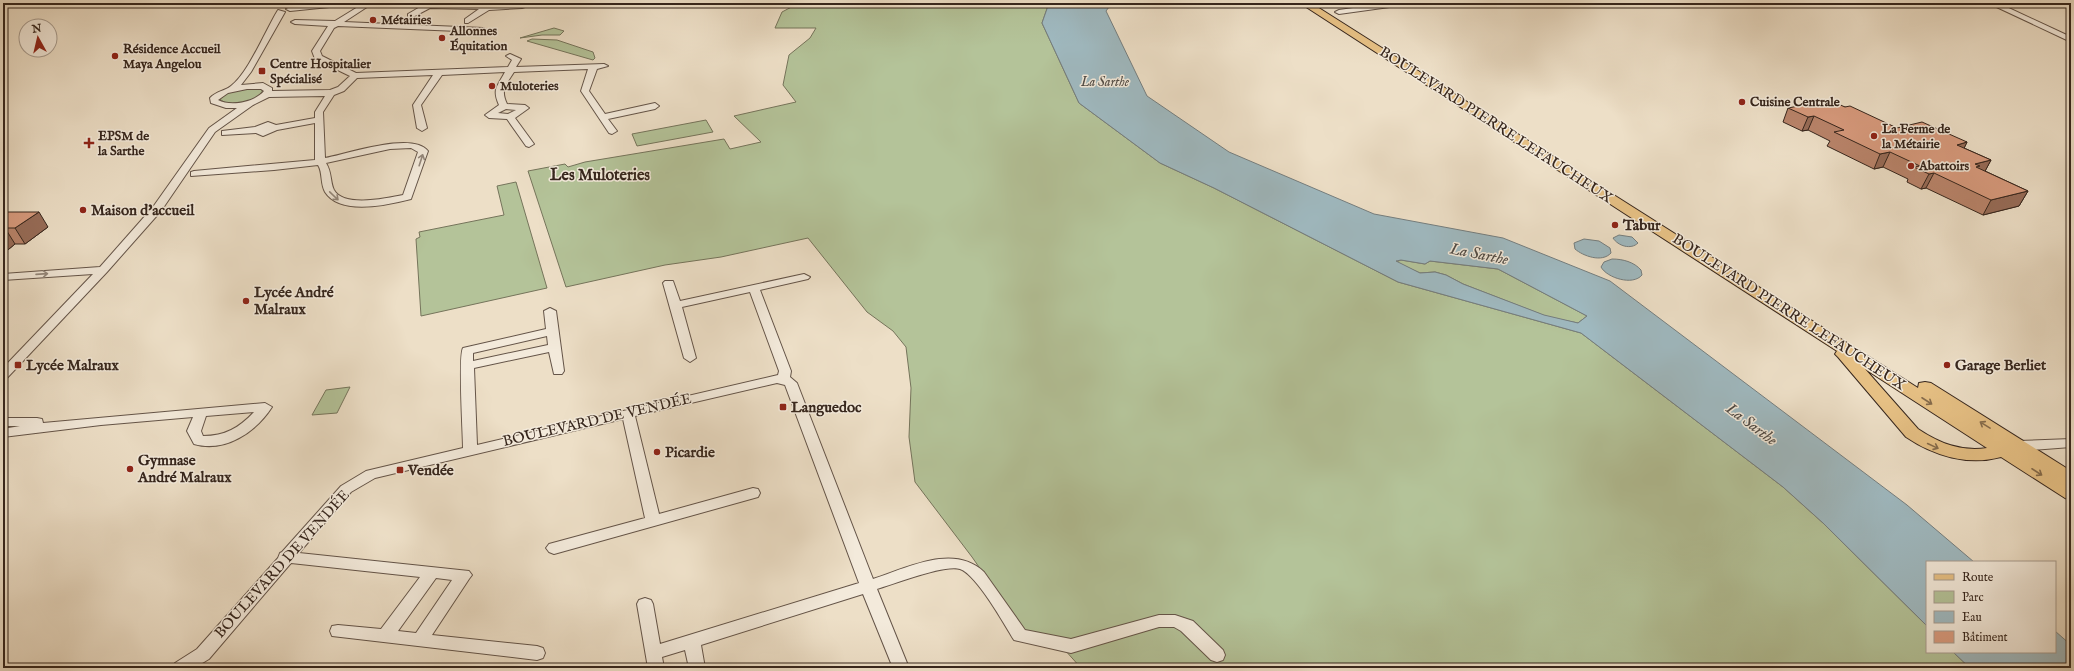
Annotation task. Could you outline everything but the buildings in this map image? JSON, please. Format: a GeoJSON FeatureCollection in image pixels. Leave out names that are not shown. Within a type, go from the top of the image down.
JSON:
{"type":"FeatureCollection","features":[{"type":"Feature","properties":{"kind":"main road","name":"BOULEVARD PIERRE LEFAUCHEUX"},"geometry":{"type":"LineString","coordinates":[[1305,3],[1814,328],[2011,448],[2071,479]]}},
{"type":"Feature","properties":{"kind":"main road","name":"BOULEVARD PIERRE LEFAUCHEUX"},"geometry":{"type":"LineString","coordinates":[[1314,3],[2011,448],[2071,494]]}},
{"type":"Feature","properties":{"kind":"main road"},"geometry":{"type":"LineString","coordinates":[[1814,328],[1846,357],[1909,430],[1921,440],[1942,450],[1964,455],[2011,448]]}},
{"type":"Feature","properties":{"kind":"street"},"geometry":{"type":"LineString","coordinates":[[234,88],[247,72],[285,8],[349,3]]}},
{"type":"Feature","properties":{"kind":"street"},"geometry":{"type":"LineString","coordinates":[[361,3],[490,5],[514,8],[533,3]]}},
{"type":"Feature","properties":{"kind":"street"},"geometry":{"type":"LineString","coordinates":[[369,3],[332,27],[317,48],[317,54],[331,64],[355,76],[604,66]]}},
{"type":"Feature","properties":{"kind":"street"},"geometry":{"type":"LineString","coordinates":[[1339,12],[1404,3]]}},
{"type":"Feature","properties":{"kind":"street"},"geometry":{"type":"LineString","coordinates":[[1992,3],[2071,40]]}},
{"type":"Feature","properties":{"kind":"street"},"geometry":{"type":"LineString","coordinates":[[412,16],[429,4]]}},
{"type":"Feature","properties":{"kind":"street"},"geometry":{"type":"LineString","coordinates":[[468,21],[490,5]]}},
{"type":"Feature","properties":{"kind":"street"},"geometry":{"type":"LineString","coordinates":[[402,16],[422,17]]}},
{"type":"Feature","properties":{"kind":"street"},"geometry":{"type":"LineString","coordinates":[[295,22],[483,30]]}},
{"type":"Feature","properties":{"kind":"street"},"geometry":{"type":"LineString","coordinates":[[504,106],[499,95],[499,90],[517,59],[510,56]]}},
{"type":"Feature","properties":{"kind":"street"},"geometry":{"type":"LineString","coordinates":[[593,67],[585,91],[612,131]]}},
{"type":"Feature","properties":{"kind":"street"},"geometry":{"type":"LineString","coordinates":[[247,72],[254,85]]}},
{"type":"Feature","properties":{"kind":"street"},"geometry":{"type":"LineString","coordinates":[[422,128],[417,105],[439,73]]}},
{"type":"Feature","properties":{"kind":"street"},"geometry":{"type":"LineString","coordinates":[[212,130],[250,103],[268,94],[331,93],[341,89],[355,76]]}},
{"type":"Feature","properties":{"kind":"street"},"geometry":{"type":"LineString","coordinates":[[250,103],[225,106],[216,104],[214,98],[234,88],[254,85],[268,88],[268,94]]}},
{"type":"Feature","properties":{"kind":"street"},"geometry":{"type":"LineString","coordinates":[[194,174],[320,162],[398,146],[416,146],[423,151],[423,158],[407,197],[346,204],[336,199],[329,191],[325,166],[320,162],[319,112],[331,93]]}},
{"type":"Feature","properties":{"kind":"street"},"geometry":{"type":"LineString","coordinates":[[3,375],[103,270],[157,209],[212,130],[225,106]]}},
{"type":"Feature","properties":{"kind":"street"},"geometry":{"type":"LineString","coordinates":[[504,106],[525,108],[510,117],[489,115],[504,106]]}},
{"type":"Feature","properties":{"kind":"street"},"geometry":{"type":"LineString","coordinates":[[603,117],[655,106]]}},
{"type":"Feature","properties":{"kind":"street"},"geometry":{"type":"LineString","coordinates":[[510,117],[529,144]]}},
{"type":"Feature","properties":{"kind":"street"},"geometry":{"type":"LineString","coordinates":[[224,133],[257,130],[268,125],[275,128],[319,120]]}},
{"type":"Feature","properties":{"kind":"street"},"geometry":{"type":"LineString","coordinates":[[3,277],[103,270]]}},
{"type":"Feature","properties":{"kind":"street"},"geometry":{"type":"LineString","coordinates":[[676,305],[804,277]]}},
{"type":"Feature","properties":{"kind":"street"},"geometry":{"type":"LineString","coordinates":[[669,283],[690,358]]}},
{"type":"Feature","properties":{"kind":"street"},"geometry":{"type":"LineString","coordinates":[[754,289],[785,371],[784,379],[791,383],[902,668]]}},
{"type":"Feature","properties":{"kind":"street"},"geometry":{"type":"LineString","coordinates":[[550,311],[558,371]]}},
{"type":"Feature","properties":{"kind":"street"},"geometry":{"type":"LineString","coordinates":[[470,451],[467,350],[552,332]]}},
{"type":"Feature","properties":{"kind":"street"},"geometry":{"type":"LineString","coordinates":[[467,366],[554,347]]}},
{"type":"Feature","properties":{"kind":"street","name":"BOULEVARD DE VENDÉE"},"geometry":{"type":"LineString","coordinates":[[181,668],[203,654],[285,557],[346,489],[371,474],[744,385],[784,379]]}},
{"type":"Feature","properties":{"kind":"street"},"geometry":{"type":"LineString","coordinates":[[3,433],[71,423],[201,412],[265,407],[250,425],[237,434],[215,441],[199,441],[196,436],[194,431],[201,412]]}},
{"type":"Feature","properties":{"kind":"street"},"geometry":{"type":"LineString","coordinates":[[628,413],[653,521]]}},
{"type":"Feature","properties":{"kind":"street"},"geometry":{"type":"LineString","coordinates":[[3,422],[71,423]]}},
{"type":"Feature","properties":{"kind":"street"},"geometry":{"type":"LineString","coordinates":[[2011,448],[2071,443]]}},
{"type":"Feature","properties":{"kind":"street"},"geometry":{"type":"LineString","coordinates":[[554,548],[752,493]]}},
{"type":"Feature","properties":{"kind":"street"},"geometry":{"type":"LineString","coordinates":[[285,557],[464,575],[420,640]]}},
{"type":"Feature","properties":{"kind":"street"},"geometry":{"type":"LineString","coordinates":[[645,604],[655,661],[692,642],[940,564],[952,563],[966,565],[993,593],[1020,635],[1071,646],[1159,621],[1175,621],[1187,626],[1217,654]]}},
{"type":"Feature","properties":{"kind":"street"},"geometry":{"type":"LineString","coordinates":[[385,636],[432,572]]}},
{"type":"Feature","properties":{"kind":"street"},"geometry":{"type":"LineString","coordinates":[[338,631],[537,653]]}},
{"type":"Feature","properties":{"kind":"street"},"geometry":{"type":"LineString","coordinates":[[692,642],[697,668]]}},
{"type":"Feature","properties":{"kind":"street"},"geometry":{"type":"LineString","coordinates":[[190,668],[203,654]]}},
{"type":"Feature","properties":{"kind":"green space"},"geometry":{"type":"Polygon","coordinates":[[[799,3],[1049,3],[1042,23],[1079,103],[1160,163],[1214,188],[1398,282],[1581,333],[1783,487],[1823,523],[1926,625],[1926,653],[1954,653],[1970,668],[1081,668],[1064,649],[1032,643],[972,557],[915,482],[909,437],[911,388],[906,347],[893,331],[867,312],[808,238],[721,257],[665,265],[566,287],[528,171],[565,164],[568,167],[585,162],[724,139],[730,149],[761,142],[734,116],[796,102],[783,85],[789,55],[810,38],[816,28],[775,28],[782,12],[799,3]]]}},
{"type":"Feature","properties":{"kind":"green space"},"geometry":{"type":"Polygon","coordinates":[[[554,28],[564,31],[560,35],[542,35],[520,38],[554,28]]]}},
{"type":"Feature","properties":{"kind":"green space"},"geometry":{"type":"Polygon","coordinates":[[[532,39],[557,40],[593,52],[595,58],[593,60],[527,41],[532,39]]]}},
{"type":"Feature","properties":{"kind":"green space"},"geometry":{"type":"Polygon","coordinates":[[[243,88],[261,89],[263,93],[254,99],[235,104],[224,102],[220,99],[229,92],[243,88]]]}},
{"type":"Feature","properties":{"kind":"green space"},"geometry":{"type":"Polygon","coordinates":[[[706,120],[713,132],[637,146],[632,134],[706,120]]]}},
{"type":"Feature","properties":{"kind":"green space"},"geometry":{"type":"Polygon","coordinates":[[[516,182],[547,288],[421,316],[416,239],[420,237],[419,232],[504,215],[497,186],[516,182]]]}},
{"type":"Feature","properties":{"kind":"green space"},"geometry":{"type":"Polygon","coordinates":[[[1401,260],[1425,264],[1430,261],[1498,269],[1587,316],[1578,323],[1548,317],[1463,284],[1446,275],[1435,272],[1420,273],[1396,262],[1401,260]]]}},
{"type":"Feature","properties":{"kind":"green space"},"geometry":{"type":"Polygon","coordinates":[[[350,387],[337,413],[312,415],[326,390],[350,387]]]}},
{"type":"Feature","properties":{"kind":"water","name":"La Sarthe"},"geometry":{"type":"Polygon","coordinates":[[[1049,3],[1112,3],[1106,11],[1147,96],[1229,152],[1374,214],[1503,238],[1610,281],[1907,505],[1973,561],[1926,561],[1926,625],[1823,523],[1783,487],[1581,333],[1398,282],[1214,188],[1160,163],[1079,103],[1042,23],[1049,3]],[[1401,260],[1396,261],[1420,273],[1435,272],[1446,275],[1463,284],[1544,315],[1578,323],[1587,316],[1498,269],[1430,261],[1425,264],[1401,260]]]}},
{"type":"Feature","properties":{"kind":"water"},"geometry":{"type":"Polygon","coordinates":[[[1619,235],[1632,237],[1638,243],[1628,247],[1621,245],[1613,238],[1619,235]]]}},
{"type":"Feature","properties":{"kind":"water"},"geometry":{"type":"Polygon","coordinates":[[[1584,239],[1599,241],[1610,248],[1611,253],[1603,258],[1583,254],[1575,249],[1574,243],[1584,239]]]}},
{"type":"Feature","properties":{"kind":"water"},"geometry":{"type":"Polygon","coordinates":[[[1612,259],[1624,260],[1632,263],[1641,270],[1642,275],[1633,280],[1614,277],[1604,271],[1601,267],[1604,262],[1612,259]]]}},
{"type":"Feature","properties":{"kind":"water"},"geometry":{"type":"Polygon","coordinates":[[[2056,632],[2071,645],[2071,668],[1970,668],[1954,653],[2056,653],[2056,632]]]}},
{"type":"Feature","properties":{"kind":"place","name":"Métairies"},"geometry":{"type":"Point","coordinates":[373,20]}},
{"type":"Feature","properties":{"kind":"place","name":"Allonnes Équitation"},"geometry":{"type":"Point","coordinates":[442,38]}},
{"type":"Feature","properties":{"kind":"place","name":"Résidence Accueil Maya Angelou"},"geometry":{"type":"Point","coordinates":[115,56]}},
{"type":"Feature","properties":{"kind":"place","name":"Centre Hospitalier Spécialisé"},"geometry":{"type":"Point","coordinates":[262,71]}},
{"type":"Feature","properties":{"kind":"place","name":"Muloteries"},"geometry":{"type":"Point","coordinates":[492,86]}},
{"type":"Feature","properties":{"kind":"place","name":"Cuisine Centrale"},"geometry":{"type":"Point","coordinates":[1742,102]}},
{"type":"Feature","properties":{"kind":"place","name":"La Ferme de la Métairie"},"geometry":{"type":"Point","coordinates":[1874,136]}},
{"type":"Feature","properties":{"kind":"place","name":"EPSM de la Sarthe"},"geometry":{"type":"Point","coordinates":[89,143]}},
{"type":"Feature","properties":{"kind":"place","name":"Abattoirs"},"geometry":{"type":"Point","coordinates":[1911,166]}},
{"type":"Feature","properties":{"kind":"place","name":"Maison d'accueil"},"geometry":{"type":"Point","coordinates":[83,210]}},
{"type":"Feature","properties":{"kind":"place","name":"Tabur"},"geometry":{"type":"Point","coordinates":[1615,225]}},
{"type":"Feature","properties":{"kind":"place","name":"Lycée André Malraux"},"geometry":{"type":"Point","coordinates":[246,301]}},
{"type":"Feature","properties":{"kind":"place","name":"Lycée Malraux"},"geometry":{"type":"Point","coordinates":[18,365]}},
{"type":"Feature","properties":{"kind":"place","name":"Garage Berliet"},"geometry":{"type":"Point","coordinates":[1947,365]}},
{"type":"Feature","properties":{"kind":"place","name":"Languedoc"},"geometry":{"type":"Point","coordinates":[783,407]}},
{"type":"Feature","properties":{"kind":"place","name":"Picardie"},"geometry":{"type":"Point","coordinates":[657,452]}},
{"type":"Feature","properties":{"kind":"place","name":"Gymnase André Malraux"},"geometry":{"type":"Point","coordinates":[130,469]}},
{"type":"Feature","properties":{"kind":"place","name":"Vendée"},"geometry":{"type":"Point","coordinates":[400,470]}},
{"type":"Feature","properties":{"kind":"district","name":"Les Muloteries"},"geometry":{"type":"Point","coordinates":[600,176]}}]}
